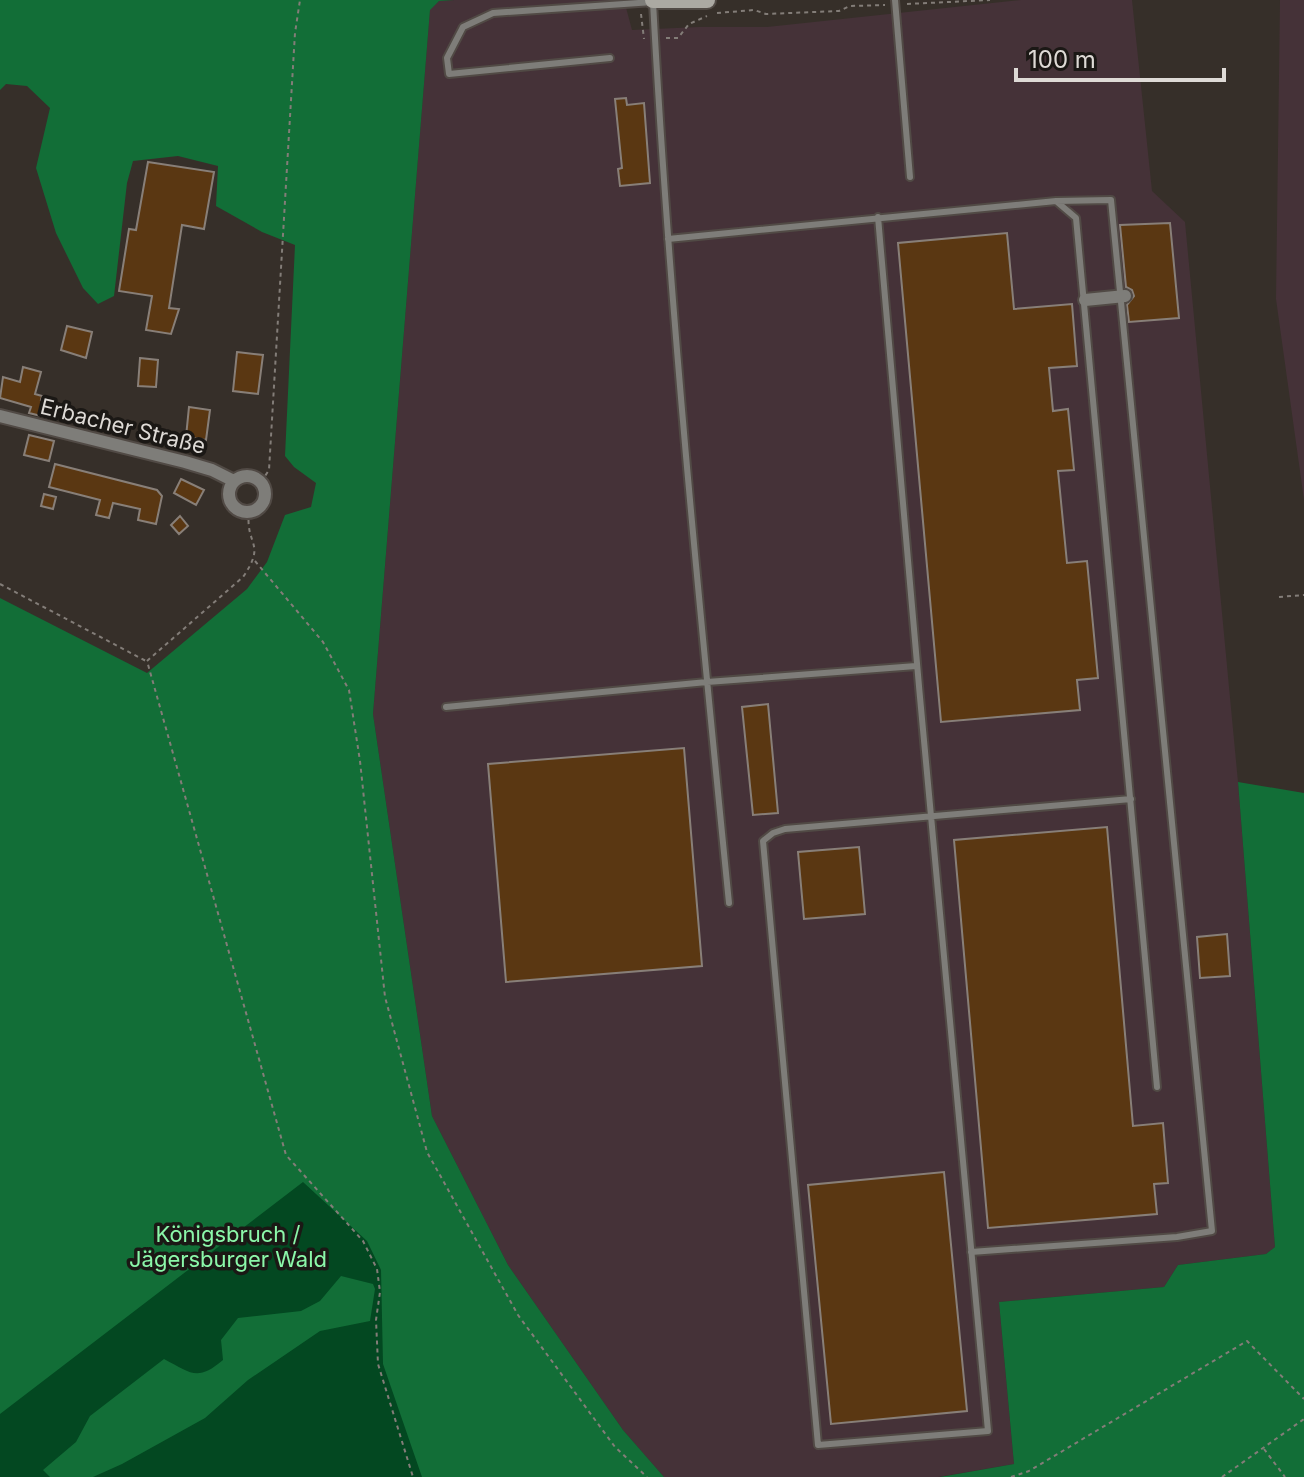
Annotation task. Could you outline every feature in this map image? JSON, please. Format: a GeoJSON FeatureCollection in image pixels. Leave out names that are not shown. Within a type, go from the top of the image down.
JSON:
{"type":"FeatureCollection","features":[{"type":"Feature","properties":{"kind":"street"},"geometry":{"type":"LineString","coordinates":[[653,1],[707,0]]}},
{"type":"Feature","properties":{"kind":"street"},"geometry":{"type":"LineString","coordinates":[[1085,300],[1122,296]]}},
{"type":"Feature","properties":{"kind":"street","name":"Erbacher Straße"},"geometry":{"type":"LineString","coordinates":[[0,416],[185,462],[234,481],[248,475],[261,482]]}},
{"type":"Feature","properties":{"kind":"street"},"geometry":{"type":"LineString","coordinates":[[234,481],[230,487],[230,502],[241,511],[249,512],[256,509],[265,497],[261,482]]}},
{"type":"Feature","properties":{"kind":"lane"},"geometry":{"type":"LineString","coordinates":[[610,58],[449,74],[447,58],[463,27],[493,13],[653,1],[668,239],[729,903]]}},
{"type":"Feature","properties":{"kind":"lane"},"geometry":{"type":"LineString","coordinates":[[895,2],[910,177]]}},
{"type":"Feature","properties":{"kind":"lane"},"geometry":{"type":"LineString","coordinates":[[668,239],[1056,201],[1111,200],[1212,1231],[1177,1237],[971,1252]]}},
{"type":"Feature","properties":{"kind":"lane"},"geometry":{"type":"LineString","coordinates":[[1056,201],[1076,218],[1157,1087]]}},
{"type":"Feature","properties":{"kind":"lane"},"geometry":{"type":"LineString","coordinates":[[878,217],[916,666],[931,818],[988,1431],[818,1445],[763,841],[785,829],[931,818],[1131,799]]}},
{"type":"Feature","properties":{"kind":"lane"},"geometry":{"type":"LineString","coordinates":[[446,707],[916,666]]}},
{"type":"Feature","properties":{"kind":"path"},"geometry":{"type":"LineString","coordinates":[[261,482],[269,470],[293,62],[300,0]]}},
{"type":"Feature","properties":{"kind":"path"},"geometry":{"type":"LineString","coordinates":[[655,39],[678,38],[689,24],[716,13],[839,11],[850,6],[895,2],[990,0]]}},
{"type":"Feature","properties":{"kind":"path"},"geometry":{"type":"LineString","coordinates":[[147,661],[243,577],[254,560],[256,549],[249,534],[249,512]]}},
{"type":"Feature","properties":{"kind":"path"},"geometry":{"type":"LineString","coordinates":[[254,560],[323,642],[349,690],[360,761],[385,997],[427,1152],[518,1315],[615,1447],[647,1477]]}},
{"type":"Feature","properties":{"kind":"path"},"geometry":{"type":"LineString","coordinates":[[0,584],[147,661],[286,1155],[363,1241],[377,1269],[380,1292],[376,1320],[378,1364],[413,1477]]}},
{"type":"Feature","properties":{"kind":"path"},"geometry":{"type":"LineString","coordinates":[[1279,597],[1304,595]]}},
{"type":"Feature","properties":{"kind":"path"},"geometry":{"type":"LineString","coordinates":[[1011,1477],[1029,1471],[1247,1341],[1304,1399]]}},
{"type":"Feature","properties":{"kind":"path"},"geometry":{"type":"LineString","coordinates":[[1222,1477],[1304,1419]]}},
{"type":"Feature","properties":{"kind":"path"},"geometry":{"type":"LineString","coordinates":[[1263,1448],[1285,1477]]}},
{"type":"Feature","properties":{"kind":"shaded area"},"geometry":{"type":"Polygon","coordinates":[[[624,0],[632,30],[767,27],[1021,0],[1132,0],[1152,191],[1185,222],[1238,782],[1275,1247],[1266,1254],[1178,1265],[1164,1287],[999,1302],[1014,1464],[938,1477],[664,1477],[623,1430],[508,1265],[432,1116],[373,714],[430,9],[439,1],[624,0]]]}},
{"type":"Feature","properties":{"kind":"shaded area"},"geometry":{"type":"Polygon","coordinates":[[[1280,0],[1304,0],[1304,500],[1276,299],[1280,0]]]}},
{"type":"Feature","properties":{"kind":"green space"},"geometry":{"type":"Polygon","coordinates":[[[0,0],[454,0],[439,1],[430,10],[373,714],[432,1116],[508,1265],[623,1430],[664,1477],[422,1477],[383,1364],[381,1270],[367,1241],[303,1182],[0,1414],[0,598],[147,673],[247,589],[267,562],[285,515],[311,507],[316,483],[285,456],[295,245],[262,232],[216,206],[218,166],[178,156],[133,161],[127,183],[114,296],[98,304],[83,288],[56,233],[36,168],[50,108],[27,86],[6,84],[0,90],[0,0]]]}},
{"type":"Feature","properties":{"kind":"green space","name":"Königsbruch / Jägersburger Wald"},"geometry":{"type":"Polygon","coordinates":[[[0,774],[419,1075],[521,1477],[0,1477],[0,774]]]}},
{"type":"Feature","properties":{"kind":"green space"},"geometry":{"type":"Polygon","coordinates":[[[1238,782],[1304,793],[1304,1477],[940,1477],[1014,1464],[999,1302],[1164,1287],[1178,1265],[1266,1254],[1275,1247],[1238,782]]]}},
{"type":"Feature","properties":{"kind":"green space"},"geometry":{"type":"Polygon","coordinates":[[[341,1276],[373,1284],[370,1321],[320,1331],[248,1380],[205,1418],[122,1464],[93,1477],[50,1477],[43,1470],[76,1442],[90,1416],[164,1359],[194,1373],[207,1371],[223,1360],[221,1340],[238,1318],[301,1311],[320,1301],[341,1276]]]}},
{"type":"Feature","properties":{"kind":"building"},"geometry":{"type":"Polygon","coordinates":[[[626,98],[627,105],[644,103],[650,183],[620,186],[618,169],[622,168],[615,99],[626,98]]]}},
{"type":"Feature","properties":{"kind":"building"},"geometry":{"type":"Polygon","coordinates":[[[148,162],[214,172],[204,229],[182,225],[169,308],[179,309],[171,334],[146,330],[152,296],[119,291],[129,229],[136,230],[148,162]]]}},
{"type":"Feature","properties":{"kind":"building"},"geometry":{"type":"Polygon","coordinates":[[[1170,223],[1179,318],[1129,322],[1127,305],[1134,296],[1132,290],[1126,287],[1120,225],[1170,223]]]}},
{"type":"Feature","properties":{"kind":"building"},"geometry":{"type":"Polygon","coordinates":[[[1007,233],[1014,309],[1072,304],[1077,366],[1049,368],[1053,411],[1068,409],[1074,470],[1058,471],[1067,563],[1087,561],[1098,678],[1077,680],[1080,710],[941,722],[898,243],[1007,233]]]}},
{"type":"Feature","properties":{"kind":"building"},"geometry":{"type":"Polygon","coordinates":[[[67,326],[92,332],[86,358],[61,350],[67,326]]]}},
{"type":"Feature","properties":{"kind":"building"},"geometry":{"type":"Polygon","coordinates":[[[237,352],[263,355],[258,394],[233,391],[237,352]]]}},
{"type":"Feature","properties":{"kind":"building"},"geometry":{"type":"Polygon","coordinates":[[[140,358],[158,360],[156,387],[138,386],[140,358]]]}},
{"type":"Feature","properties":{"kind":"building"},"geometry":{"type":"Polygon","coordinates":[[[23,367],[41,372],[35,394],[42,396],[41,400],[53,403],[49,418],[29,413],[31,407],[0,398],[3,377],[20,382],[23,367]]]}},
{"type":"Feature","properties":{"kind":"building"},"geometry":{"type":"Polygon","coordinates":[[[189,407],[210,410],[206,440],[186,437],[189,407]]]}},
{"type":"Feature","properties":{"kind":"building"},"geometry":{"type":"Polygon","coordinates":[[[29,435],[54,441],[49,461],[24,455],[29,435]]]}},
{"type":"Feature","properties":{"kind":"building"},"geometry":{"type":"Polygon","coordinates":[[[55,464],[157,490],[162,496],[156,524],[138,520],[140,509],[113,503],[109,518],[96,515],[100,500],[49,487],[55,464]]]}},
{"type":"Feature","properties":{"kind":"building"},"geometry":{"type":"Polygon","coordinates":[[[181,479],[204,490],[196,505],[174,493],[181,479]]]}},
{"type":"Feature","properties":{"kind":"building"},"geometry":{"type":"Polygon","coordinates":[[[44,494],[56,497],[53,509],[41,506],[44,494]]]}},
{"type":"Feature","properties":{"kind":"building"},"geometry":{"type":"Polygon","coordinates":[[[180,516],[188,526],[179,534],[171,525],[180,516]]]}},
{"type":"Feature","properties":{"kind":"building"},"geometry":{"type":"Polygon","coordinates":[[[768,704],[778,813],[753,815],[742,707],[768,704]]]}},
{"type":"Feature","properties":{"kind":"building"},"geometry":{"type":"Polygon","coordinates":[[[684,748],[702,966],[506,982],[488,764],[684,748]]]}},
{"type":"Feature","properties":{"kind":"building"},"geometry":{"type":"Polygon","coordinates":[[[1107,827],[1133,1126],[1163,1123],[1168,1183],[1154,1184],[1157,1214],[988,1228],[954,840],[1107,827]]]}},
{"type":"Feature","properties":{"kind":"building"},"geometry":{"type":"Polygon","coordinates":[[[859,847],[865,914],[804,919],[798,852],[859,847]]]}},
{"type":"Feature","properties":{"kind":"building"},"geometry":{"type":"Polygon","coordinates":[[[1227,934],[1230,976],[1200,978],[1197,937],[1227,934]]]}},
{"type":"Feature","properties":{"kind":"building"},"geometry":{"type":"Polygon","coordinates":[[[944,1172],[967,1411],[831,1424],[808,1185],[944,1172]]]}}]}
